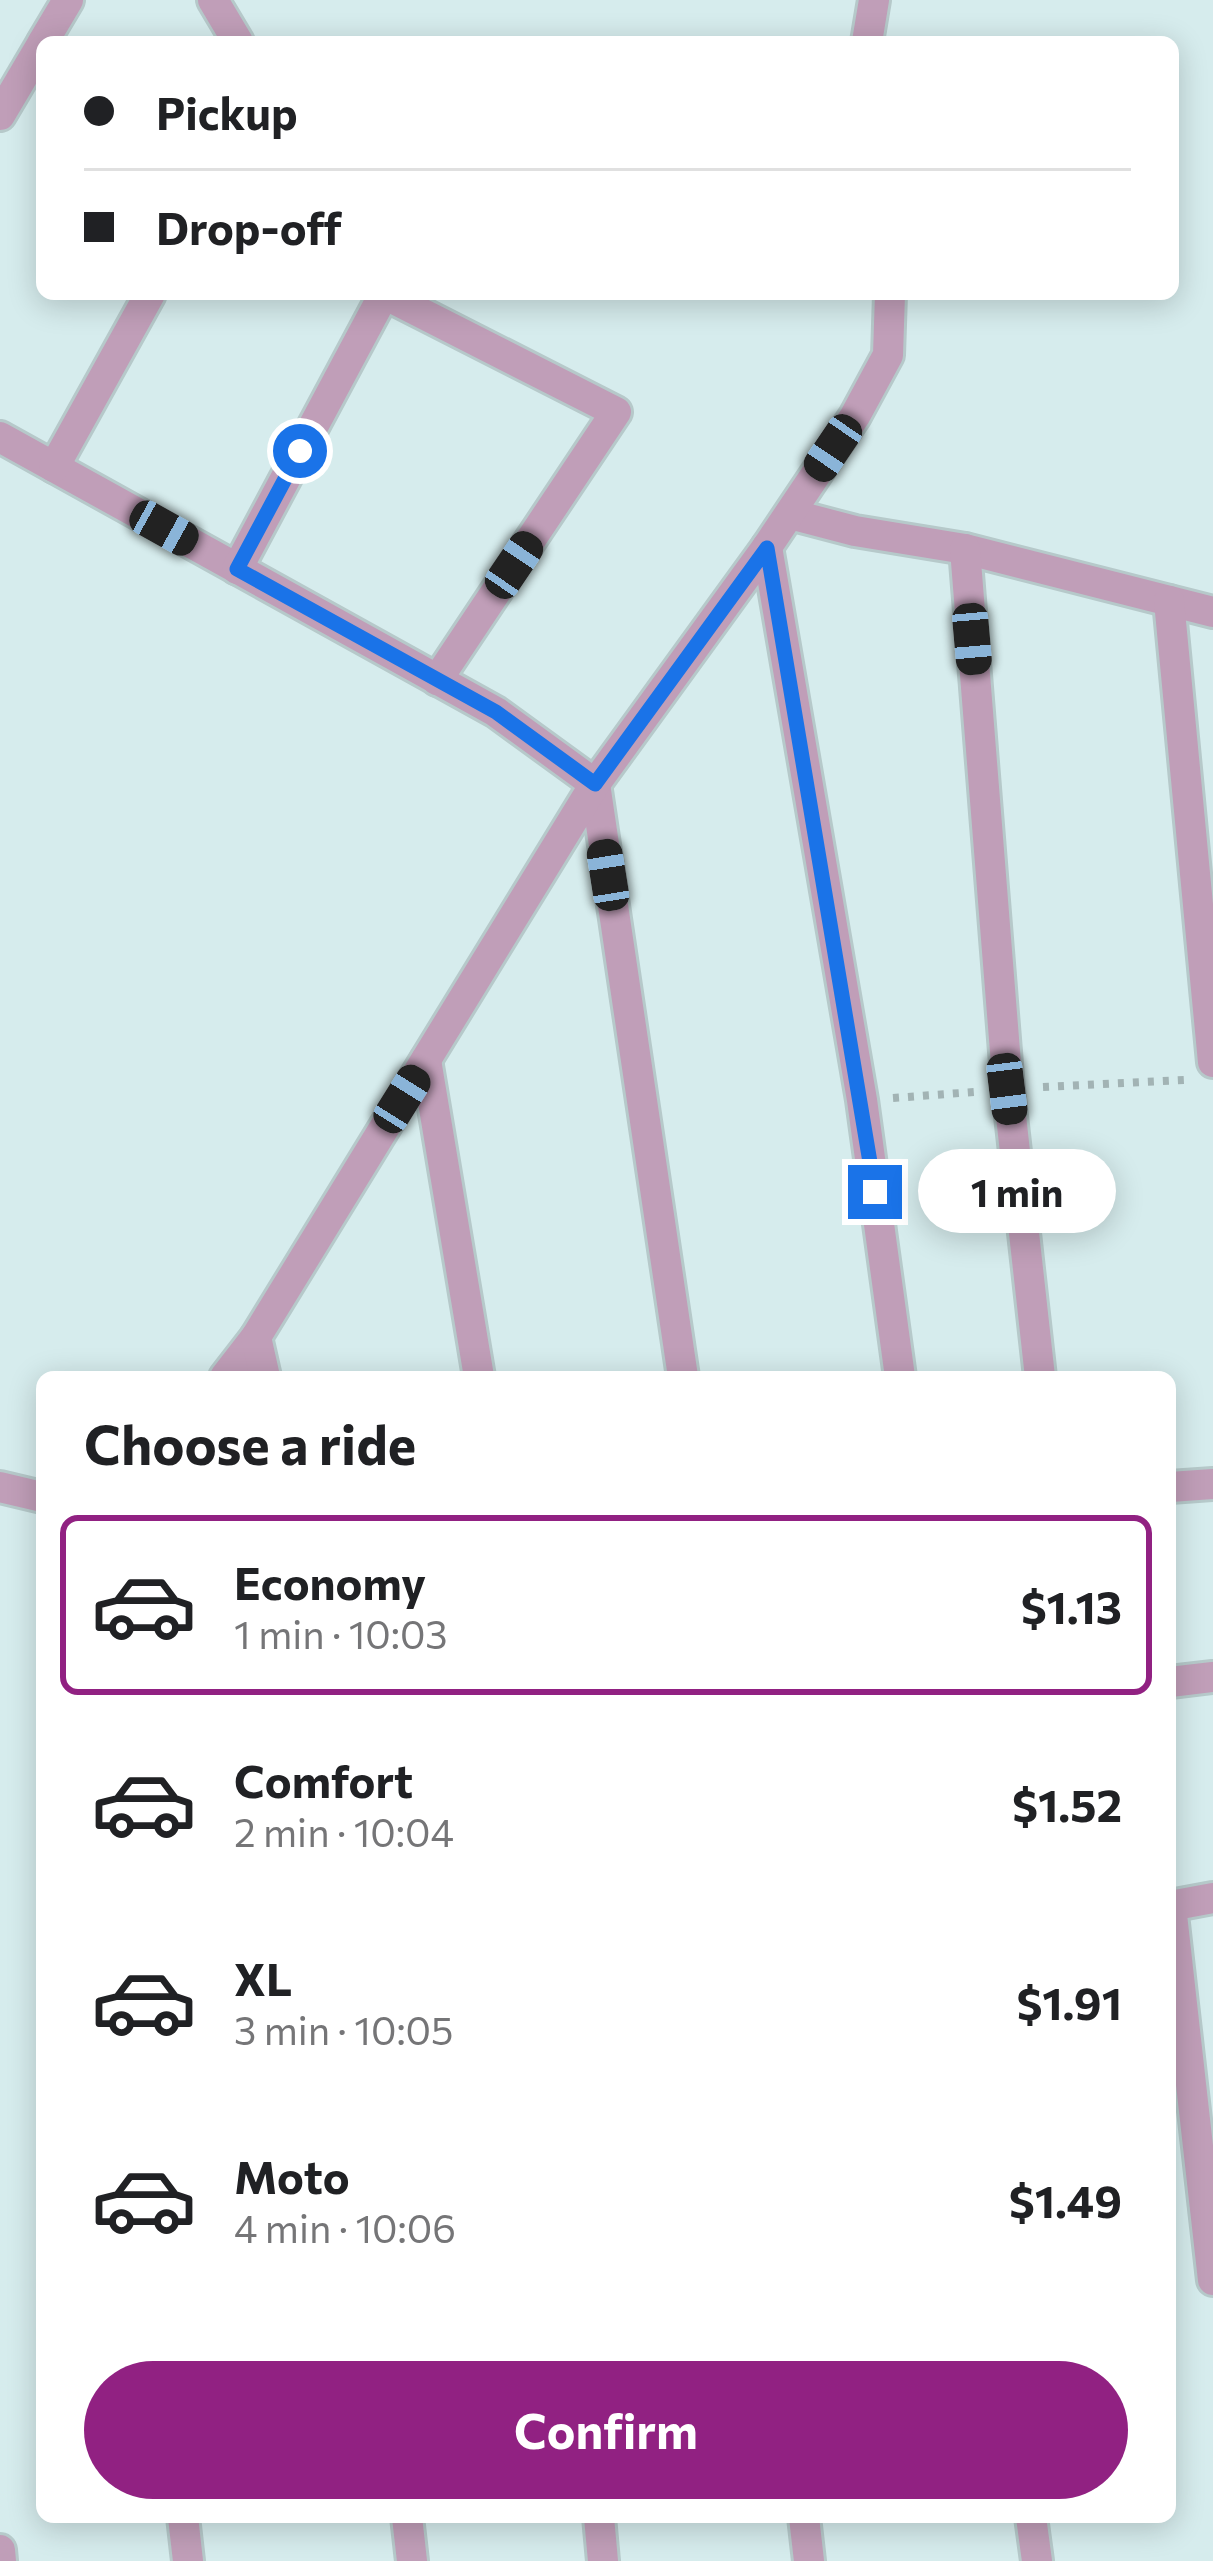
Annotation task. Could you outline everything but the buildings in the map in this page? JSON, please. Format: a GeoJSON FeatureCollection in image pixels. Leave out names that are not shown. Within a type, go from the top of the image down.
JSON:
{"type":"FeatureCollection","features":[{"type":"Feature","properties":{"kind":"street"},"geometry":{"type":"LineString","coordinates":[[47,36],[68,0]]}},
{"type":"Feature","properties":{"kind":"street"},"geometry":{"type":"LineString","coordinates":[[213,0],[234,36]]}},
{"type":"Feature","properties":{"kind":"street"},"geometry":{"type":"LineString","coordinates":[[868,36],[874,0]]}},
{"type":"Feature","properties":{"kind":"street"},"geometry":{"type":"LineString","coordinates":[[0,116],[36,55]]}},
{"type":"Feature","properties":{"kind":"street"},"geometry":{"type":"LineString","coordinates":[[54,467],[147,300]]}},
{"type":"Feature","properties":{"kind":"street"},"geometry":{"type":"LineString","coordinates":[[237,569],[382,300]]}},
{"type":"Feature","properties":{"kind":"street"},"geometry":{"type":"LineString","coordinates":[[397,300],[616,412],[437,680]]}},
{"type":"Feature","properties":{"kind":"street"},"geometry":{"type":"LineString","coordinates":[[230,1371],[256,1337],[595,784],[767,548],[855,416],[888,355],[890,300]]}},
{"type":"Feature","properties":{"kind":"street"},"geometry":{"type":"LineString","coordinates":[[0,437],[496,712],[595,784],[682,1371]]}},
{"type":"Feature","properties":{"kind":"street"},"geometry":{"type":"LineString","coordinates":[[790,514],[855,531],[964,549],[1213,612]]}},
{"type":"Feature","properties":{"kind":"street"},"geometry":{"type":"LineString","coordinates":[[767,548],[862,1100],[899,1371]]}},
{"type":"Feature","properties":{"kind":"street"},"geometry":{"type":"LineString","coordinates":[[964,549],[1007,1089],[1039,1371]]}},
{"type":"Feature","properties":{"kind":"street"},"geometry":{"type":"LineString","coordinates":[[1169,601],[1213,1062]]}},
{"type":"Feature","properties":{"kind":"street"},"geometry":{"type":"LineString","coordinates":[[426,1060],[478,1371]]}},
{"type":"Feature","properties":{"kind":"street"},"geometry":{"type":"LineString","coordinates":[[256,1337],[264,1371]]}},
{"type":"Feature","properties":{"kind":"street"},"geometry":{"type":"LineString","coordinates":[[1176,1487],[1213,1484]]}},
{"type":"Feature","properties":{"kind":"street"},"geometry":{"type":"LineString","coordinates":[[0,1487],[36,1496]]}},
{"type":"Feature","properties":{"kind":"street"},"geometry":{"type":"LineString","coordinates":[[1176,1681],[1213,1677]]}},
{"type":"Feature","properties":{"kind":"street"},"geometry":{"type":"LineString","coordinates":[[1176,1905],[1213,1898]]}},
{"type":"Feature","properties":{"kind":"street"},"geometry":{"type":"LineString","coordinates":[[1176,1943],[1203,2111],[1213,2280]]}},
{"type":"Feature","properties":{"kind":"street"},"geometry":{"type":"LineString","coordinates":[[184,2523],[188,2561]]}},
{"type":"Feature","properties":{"kind":"street"},"geometry":{"type":"LineString","coordinates":[[408,2523],[412,2561]]}},
{"type":"Feature","properties":{"kind":"street"},"geometry":{"type":"LineString","coordinates":[[600,2523],[603,2561]]}},
{"type":"Feature","properties":{"kind":"street"},"geometry":{"type":"LineString","coordinates":[[805,2523],[808,2561]]}},
{"type":"Feature","properties":{"kind":"street"},"geometry":{"type":"LineString","coordinates":[[1032,2523],[1037,2561]]}},
{"type":"Feature","properties":{"kind":"street"},"geometry":{"type":"LineString","coordinates":[[0,2550],[1,2561]]}},
{"type":"Feature","properties":{"kind":"route"},"geometry":{"type":"LineString","coordinates":[[300,451],[237,569],[496,712],[595,784],[767,548],[875,1192]]}}]}
